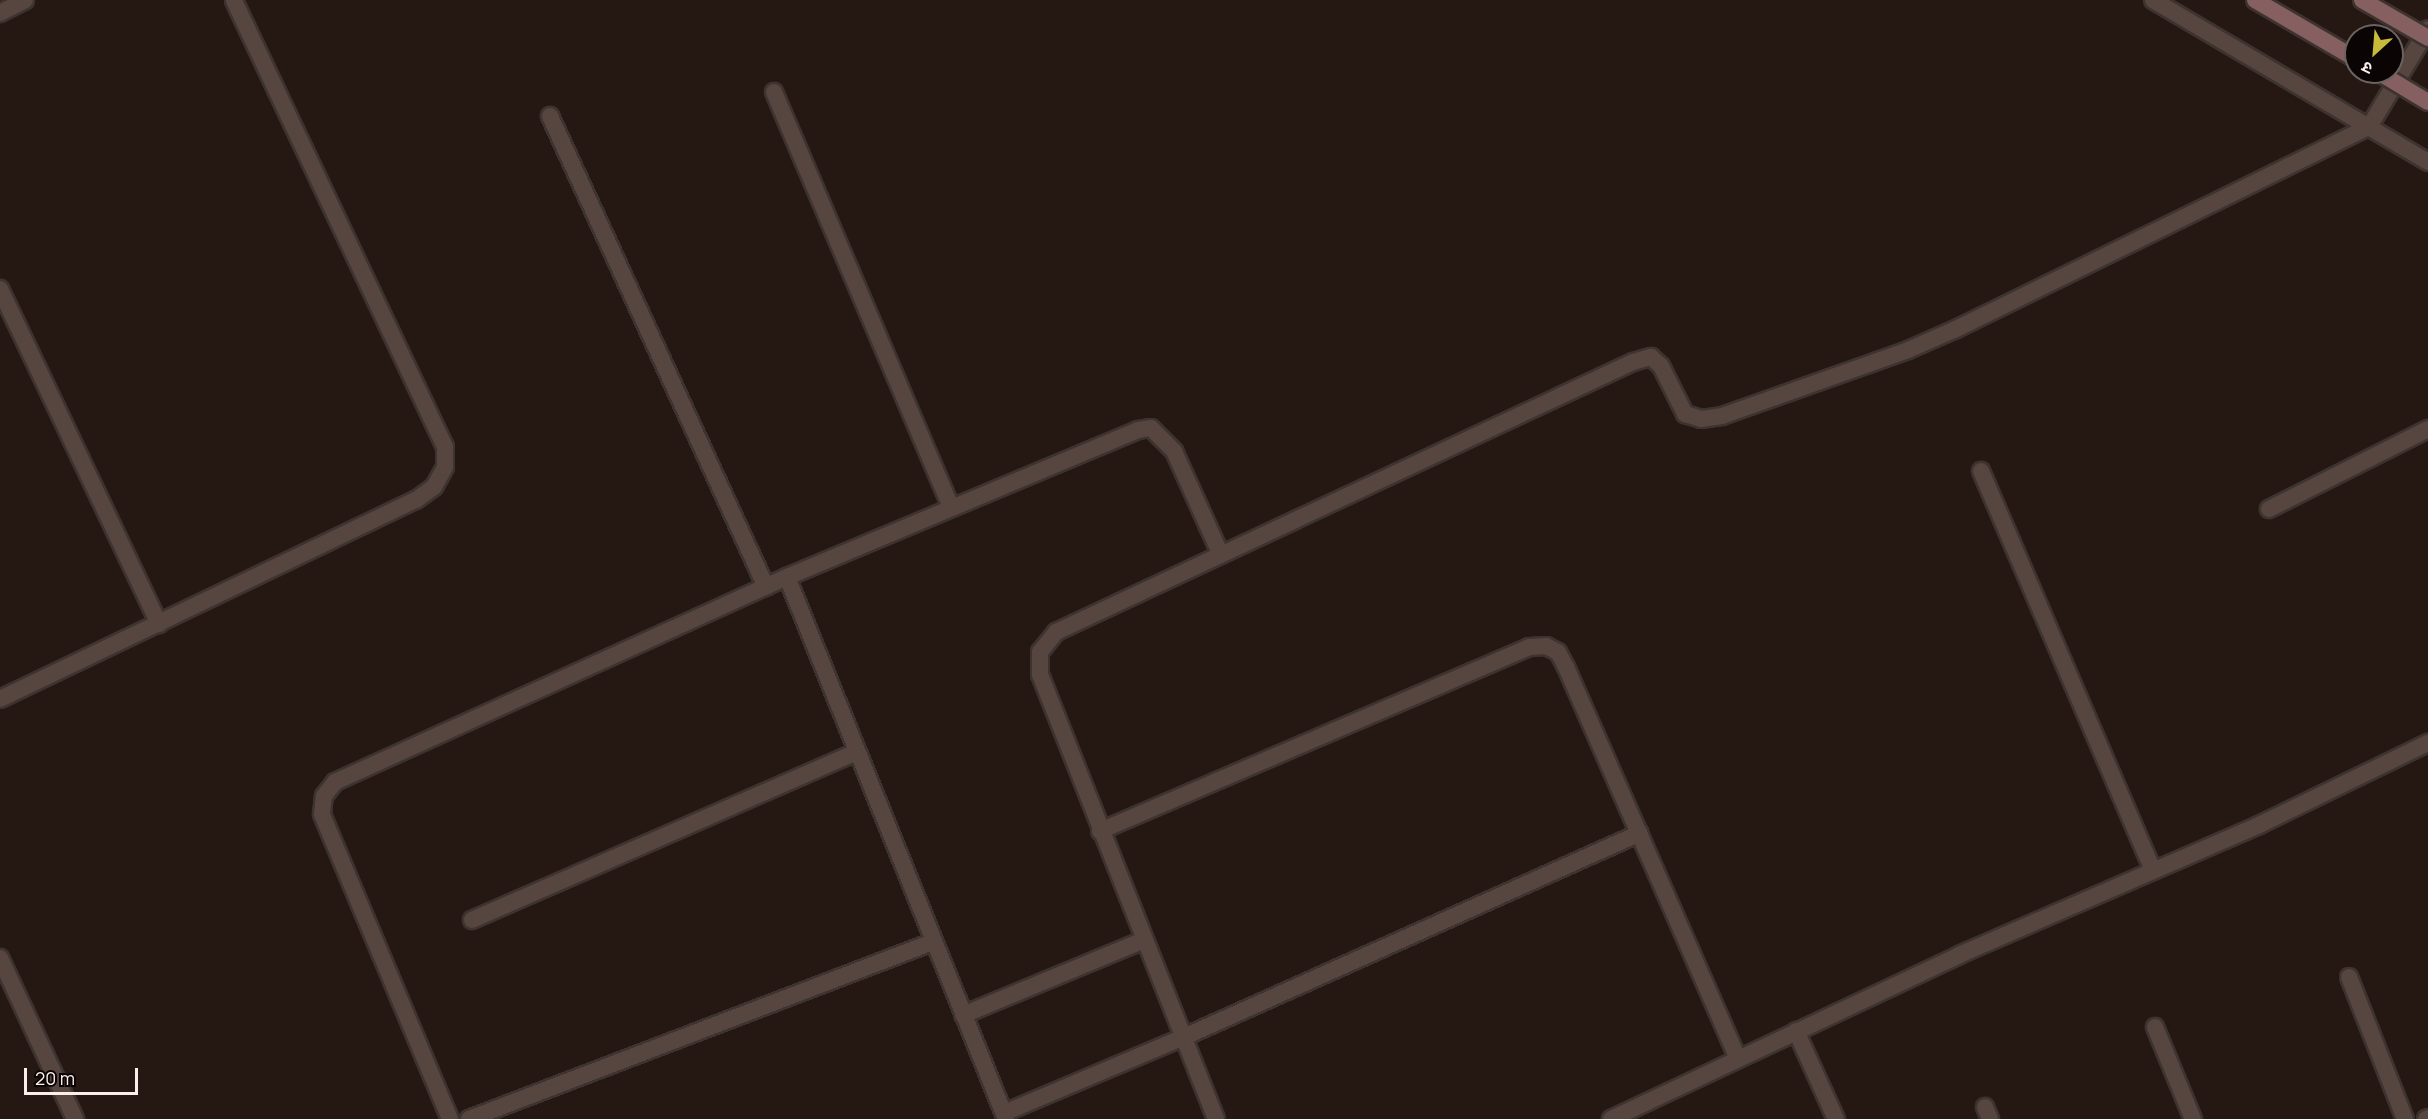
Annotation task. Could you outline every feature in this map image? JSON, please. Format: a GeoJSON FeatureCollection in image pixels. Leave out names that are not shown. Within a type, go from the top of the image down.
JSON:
{"type":"FeatureCollection","features":[{"type":"Feature","properties":{"kind":"main road"},"geometry":{"type":"LineString","coordinates":[[2254,0],[2344,52]]}},
{"type":"Feature","properties":{"kind":"main road"},"geometry":{"type":"LineString","coordinates":[[2362,0],[2428,38]]}},
{"type":"Feature","properties":{"kind":"main road"},"geometry":{"type":"LineString","coordinates":[[2398,84],[2428,102]]}},
{"type":"Feature","properties":{"kind":"street"},"geometry":{"type":"LineString","coordinates":[[0,13],[25,0]]}},
{"type":"Feature","properties":{"kind":"street"},"geometry":{"type":"LineString","coordinates":[[0,699],[416,500],[434,487],[445,467],[445,447],[234,0]]}},
{"type":"Feature","properties":{"kind":"street"},"geometry":{"type":"LineString","coordinates":[[2153,0],[2428,162]]}},
{"type":"Feature","properties":{"kind":"street"},"geometry":{"type":"LineString","coordinates":[[1216,1119],[1040,675],[1040,652],[1056,632],[1633,362],[1651,357],[1660,366],[1685,414],[1701,419],[1722,416],[1908,350],[2023,298],[2369,127],[2428,29]]}},
{"type":"Feature","properties":{"kind":"street"},"geometry":{"type":"LineString","coordinates":[[774,92],[951,506]]}},
{"type":"Feature","properties":{"kind":"street"},"geometry":{"type":"LineString","coordinates":[[550,116],[766,587]]}},
{"type":"Feature","properties":{"kind":"street"},"geometry":{"type":"LineString","coordinates":[[0,290],[159,624]]}},
{"type":"Feature","properties":{"kind":"street"},"geometry":{"type":"LineString","coordinates":[[450,1119],[322,814],[324,796],[335,782],[788,577],[951,506],[1138,430],[1151,428],[1174,450],[1221,555]]}},
{"type":"Feature","properties":{"kind":"street"},"geometry":{"type":"LineString","coordinates":[[2270,509],[2428,429]]}},
{"type":"Feature","properties":{"kind":"street"},"geometry":{"type":"LineString","coordinates":[[1981,471],[2153,871]]}},
{"type":"Feature","properties":{"kind":"street"},"geometry":{"type":"LineString","coordinates":[[788,577],[933,942],[1005,1116],[1639,833]]}},
{"type":"Feature","properties":{"kind":"street"},"geometry":{"type":"LineString","coordinates":[[1100,831],[1529,647],[1546,646],[1558,652],[1566,667],[1738,1058]]}},
{"type":"Feature","properties":{"kind":"street"},"geometry":{"type":"LineString","coordinates":[[1611,1119],[1796,1031],[2153,871],[2428,743]]}},
{"type":"Feature","properties":{"kind":"street"},"geometry":{"type":"LineString","coordinates":[[472,920],[857,752]]}},
{"type":"Feature","properties":{"kind":"street"},"geometry":{"type":"LineString","coordinates":[[963,1016],[1144,940]]}},
{"type":"Feature","properties":{"kind":"street"},"geometry":{"type":"LineString","coordinates":[[469,1119],[933,942]]}},
{"type":"Feature","properties":{"kind":"street"},"geometry":{"type":"LineString","coordinates":[[0,958],[75,1119]]}},
{"type":"Feature","properties":{"kind":"street"},"geometry":{"type":"LineString","coordinates":[[2349,977],[2404,1119]]}},
{"type":"Feature","properties":{"kind":"street"},"geometry":{"type":"LineString","coordinates":[[2155,1027],[2193,1119]]}},
{"type":"Feature","properties":{"kind":"street"},"geometry":{"type":"LineString","coordinates":[[1796,1031],[1836,1119]]}}]}
